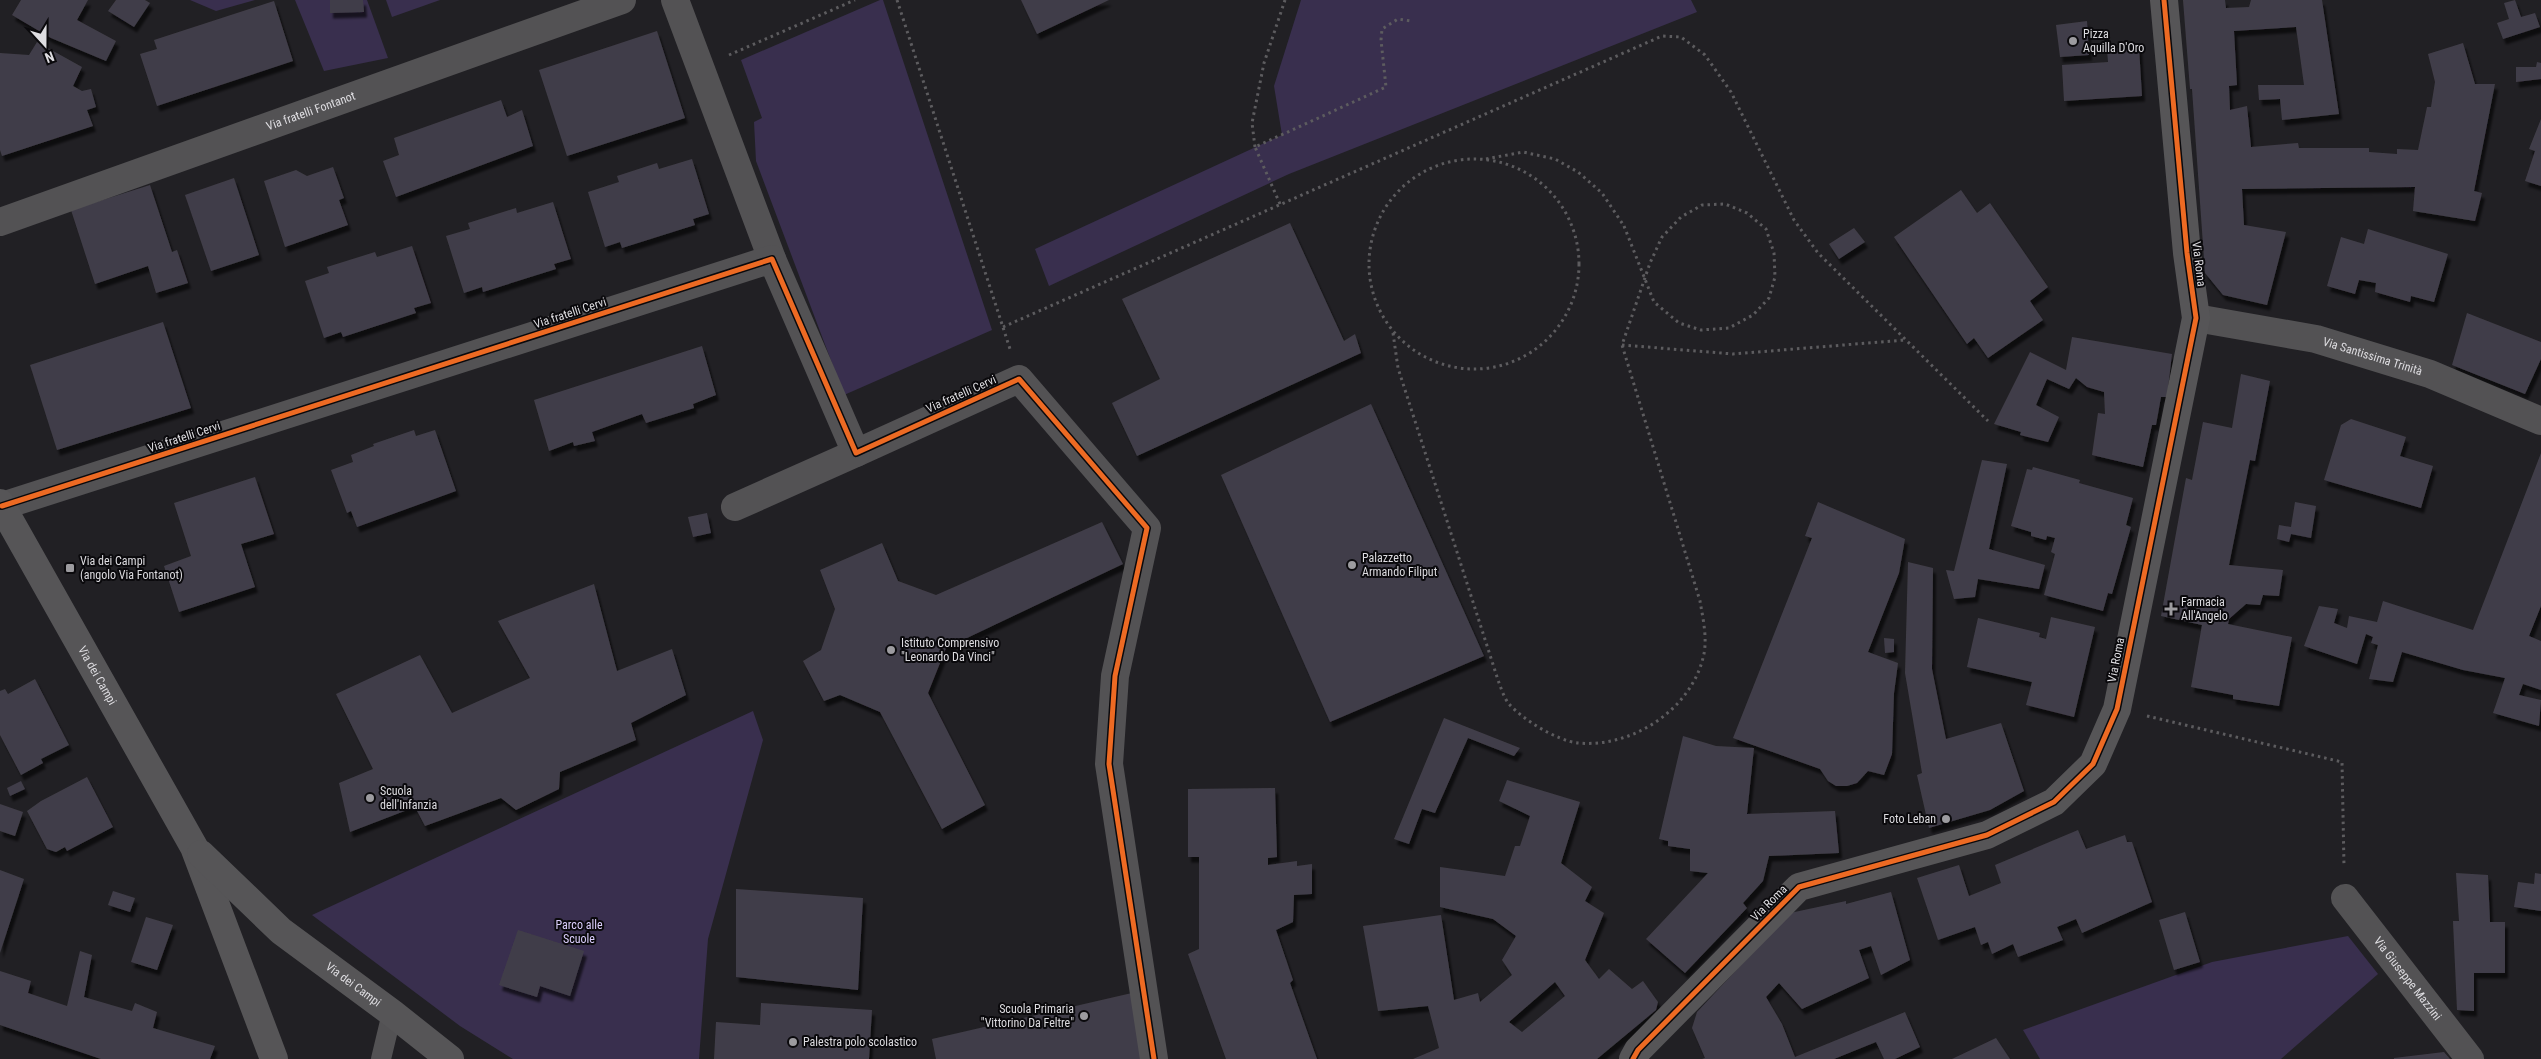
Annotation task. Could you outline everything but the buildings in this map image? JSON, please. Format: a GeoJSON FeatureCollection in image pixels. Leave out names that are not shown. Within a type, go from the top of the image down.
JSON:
{"type":"FeatureCollection","features":[{"type":"Feature","properties":{"kind":"street","name":"Via fratelli Fontanot"},"geometry":{"type":"LineString","coordinates":[[0,222],[622,0]]}},
{"type":"Feature","properties":{"kind":"street"},"geometry":{"type":"LineString","coordinates":[[675,0],[772,258],[856,453]]}},
{"type":"Feature","properties":{"kind":"street","name":"Via Roma"},"geometry":{"type":"LineString","coordinates":[[1633,1059],[1638,1050],[1799,887],[1987,835],[2054,802],[2093,764],[2117,709],[2196,318],[2187,253],[2164,0]]}},
{"type":"Feature","properties":{"kind":"street","name":"Via fratelli Cervi"},"geometry":{"type":"LineString","coordinates":[[1,504],[772,258]]}},
{"type":"Feature","properties":{"kind":"street","name":"Via Santissima Trinità"},"geometry":{"type":"LineString","coordinates":[[2196,318],[2316,339],[2430,374],[2541,421]]}},
{"type":"Feature","properties":{"kind":"street"},"geometry":{"type":"LineString","coordinates":[[1020,379],[1147,528],[1115,676],[1109,764],[1154,1059]]}},
{"type":"Feature","properties":{"kind":"street","name":"Via fratelli Cervi"},"geometry":{"type":"LineString","coordinates":[[734,507],[1020,379]]}},
{"type":"Feature","properties":{"kind":"street","name":"Via dei Campi"},"geometry":{"type":"LineString","coordinates":[[1,504],[194,847],[274,1059]]}},
{"type":"Feature","properties":{"kind":"street","name":"Via dei Campi"},"geometry":{"type":"LineString","coordinates":[[194,847],[281,932],[392,1013],[450,1059]]}},
{"type":"Feature","properties":{"kind":"street","name":"Via Giuseppe Mazzini"},"geometry":{"type":"LineString","coordinates":[[2345,898],[2470,1059]]}},
{"type":"Feature","properties":{"kind":"lane"},"geometry":{"type":"LineString","coordinates":[[381,1059],[392,1013]]}},
{"type":"Feature","properties":{"kind":"path"},"geometry":{"type":"LineString","coordinates":[[700,67],[855,0]]}},
{"type":"Feature","properties":{"kind":"path"},"geometry":{"type":"LineString","coordinates":[[897,0],[1020,379]]}},
{"type":"Feature","properties":{"kind":"path"},"geometry":{"type":"LineString","coordinates":[[1280,204],[1255,147],[1252,123],[1264,63],[1284,0]]}},
{"type":"Feature","properties":{"kind":"path"},"geometry":{"type":"LineString","coordinates":[[1255,147],[1386,87],[1381,40],[1382,29],[1398,19],[1411,21]]}},
{"type":"Feature","properties":{"kind":"path"},"geometry":{"type":"LineString","coordinates":[[1003,327],[1662,36],[1681,38],[1705,55],[1731,92],[1794,220],[1818,254],[1988,421]]}},
{"type":"Feature","properties":{"kind":"path"},"geometry":{"type":"LineString","coordinates":[[1485,159],[1444,163],[1406,183],[1380,216],[1369,256],[1373,296],[1393,333],[1398,368],[1498,680],[1509,704],[1530,722],[1552,734],[1577,743],[1605,741],[1633,733],[1657,722],[1678,705],[1694,681],[1704,656],[1704,629],[1700,601],[1622,345],[1650,263],[1662,237],[1681,217],[1702,205],[1725,204],[1747,213],[1766,229],[1774,253],[1775,277],[1770,298],[1753,315],[1728,328],[1701,330],[1679,323],[1654,302],[1624,226],[1602,193],[1578,172],[1555,159],[1523,152],[1485,159]]}},
{"type":"Feature","properties":{"kind":"path"},"geometry":{"type":"LineString","coordinates":[[1393,333],[1425,358],[1464,370],[1505,366],[1542,347],[1568,315],[1580,276],[1576,235],[1558,198],[1526,171],[1485,159]]}},
{"type":"Feature","properties":{"kind":"path"},"geometry":{"type":"LineString","coordinates":[[1622,345],[1733,354],[1906,340]]}},
{"type":"Feature","properties":{"kind":"path"},"geometry":{"type":"LineString","coordinates":[[2117,709],[2342,762],[2345,898]]}},
{"type":"Feature","properties":{"kind":"green space"},"geometry":{"type":"Polygon","coordinates":[[[190,0],[255,0],[216,11],[190,0]]]}},
{"type":"Feature","properties":{"kind":"green space"},"geometry":{"type":"Polygon","coordinates":[[[295,0],[367,0],[388,58],[324,71],[295,0]]]}},
{"type":"Feature","properties":{"kind":"green space"},"geometry":{"type":"Polygon","coordinates":[[[386,0],[440,0],[392,17],[386,0]]]}},
{"type":"Feature","properties":{"kind":"green space"},"geometry":{"type":"Polygon","coordinates":[[[883,0],[992,330],[844,395],[756,161],[754,122],[762,118],[741,60],[883,0]]]}},
{"type":"Feature","properties":{"kind":"green space"},"geometry":{"type":"Polygon","coordinates":[[[1301,0],[1691,0],[1697,12],[1289,174],[1049,286],[1035,249],[1282,135],[1274,86],[1301,0]]]}},
{"type":"Feature","properties":{"kind":"green space","name":"Parco alle Scuole"},"geometry":{"type":"Polygon","coordinates":[[[753,711],[763,740],[708,939],[699,1059],[513,1059],[460,1026],[312,915],[753,711]]]}},
{"type":"Feature","properties":{"kind":"green space"},"geometry":{"type":"Polygon","coordinates":[[[2348,936],[2378,974],[2281,1059],[2040,1059],[2023,1030],[2212,962],[2348,936]]]}},
{"type":"Feature","properties":{"kind":"cycle path"},"geometry":{"type":"LineString","coordinates":[[1633,1059],[1638,1050],[1799,887],[1987,835],[2054,802],[2093,764],[2117,709],[2196,318],[2187,253],[2164,0]]}},
{"type":"Feature","properties":{"kind":"cycle path"},"geometry":{"type":"LineString","coordinates":[[2,506],[772,259],[856,453],[1019,379],[1147,528],[1115,676],[1109,764],[1154,1059]]}},
{"type":"Feature","properties":{"kind":"place","name":"Pizza Aquilla D'Oro"},"geometry":{"type":"Point","coordinates":[2073,41]}},
{"type":"Feature","properties":{"kind":"place","name":"Palazzetto Armando Filiput"},"geometry":{"type":"Point","coordinates":[1352,565]}},
{"type":"Feature","properties":{"kind":"place","name":"Via dei Campi (angolo Via Fontanot)"},"geometry":{"type":"Point","coordinates":[70,568]}},
{"type":"Feature","properties":{"kind":"place","name":"Farmacia All'Angelo"},"geometry":{"type":"Point","coordinates":[2171,609]}},
{"type":"Feature","properties":{"kind":"place","name":"Istituto Comprensivo \"Leonardo Da Vinci\""},"geometry":{"type":"Point","coordinates":[891,650]}},
{"type":"Feature","properties":{"kind":"place","name":"Scuola dell'Infanzia"},"geometry":{"type":"Point","coordinates":[370,798]}},
{"type":"Feature","properties":{"kind":"place","name":"Foto Leban"},"geometry":{"type":"Point","coordinates":[1946,819]}},
{"type":"Feature","properties":{"kind":"place","name":"Scuola Primaria \"Vittorino Da Feltre\""},"geometry":{"type":"Point","coordinates":[1084,1016]}},
{"type":"Feature","properties":{"kind":"place","name":"Palestra polo scolastico"},"geometry":{"type":"Point","coordinates":[793,1042]}}]}
